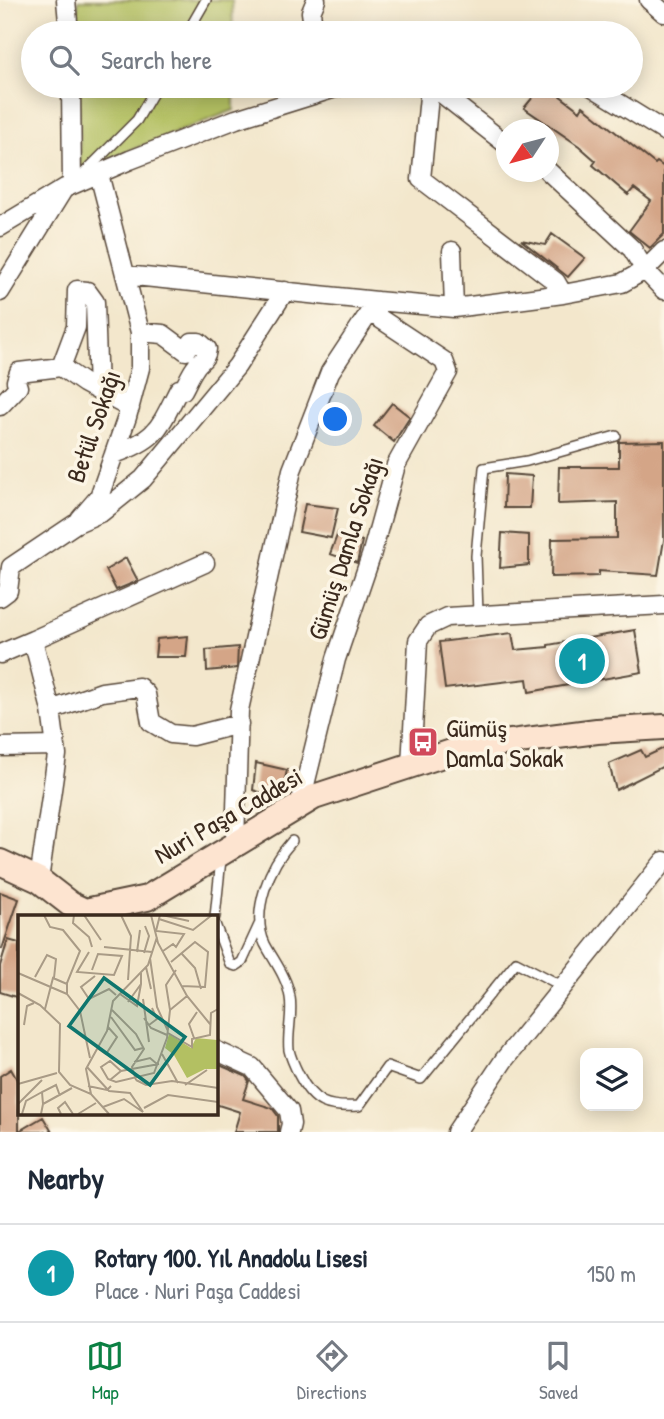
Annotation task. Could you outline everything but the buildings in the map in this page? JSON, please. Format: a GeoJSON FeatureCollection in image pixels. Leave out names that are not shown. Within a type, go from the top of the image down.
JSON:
{"type":"FeatureCollection","features":[{"type":"Feature","properties":{"kind":"street"},"geometry":{"type":"LineString","coordinates":[[66,0],[68,21]]}},
{"type":"Feature","properties":{"kind":"street"},"geometry":{"type":"LineString","coordinates":[[312,21],[311,12],[316,0]]}},
{"type":"Feature","properties":{"kind":"street"},"geometry":{"type":"LineString","coordinates":[[649,0],[664,13]]}},
{"type":"Feature","properties":{"kind":"street"},"geometry":{"type":"LineString","coordinates":[[0,292],[68,186],[71,98]]}},
{"type":"Feature","properties":{"kind":"street"},"geometry":{"type":"LineString","coordinates":[[0,227],[68,186],[290,98]]}},
{"type":"Feature","properties":{"kind":"street"},"geometry":{"type":"LineString","coordinates":[[430,98],[421,180],[556,282],[563,294]]}},
{"type":"Feature","properties":{"kind":"street"},"geometry":{"type":"LineString","coordinates":[[447,98],[496,136]]}},
{"type":"Feature","properties":{"kind":"street"},"geometry":{"type":"LineString","coordinates":[[610,98],[664,131]]}},
{"type":"Feature","properties":{"kind":"street","name":"Betül Sokağı"},"geometry":{"type":"LineString","coordinates":[[75,524],[99,497],[130,408],[140,368],[140,332],[99,174]]}},
{"type":"Feature","properties":{"kind":"street"},"geometry":{"type":"LineString","coordinates":[[559,181],[600,216],[632,249],[645,270],[664,290]]}},
{"type":"Feature","properties":{"kind":"street"},"geometry":{"type":"LineString","coordinates":[[452,251],[454,308]]}},
{"type":"Feature","properties":{"kind":"street"},"geometry":{"type":"LineString","coordinates":[[228,848],[242,697],[292,470],[330,372],[373,306],[454,308],[622,284],[645,270],[664,251]]}},
{"type":"Feature","properties":{"kind":"street","name":"Gümüş Damla Sokağı"},"geometry":{"type":"LineString","coordinates":[[125,275],[285,291],[373,306],[444,361],[448,372],[396,465],[371,556],[335,659],[300,805]]}},
{"type":"Feature","properties":{"kind":"street"},"geometry":{"type":"LineString","coordinates":[[61,368],[76,327],[77,290],[87,291],[95,302],[97,391]]}},
{"type":"Feature","properties":{"kind":"street"},"geometry":{"type":"LineString","coordinates":[[0,597],[8,591],[6,560],[102,512],[144,479],[237,366],[285,291]]}},
{"type":"Feature","properties":{"kind":"street"},"geometry":{"type":"LineString","coordinates":[[114,454],[149,440],[161,424],[179,389],[183,390],[197,364],[205,359],[207,354],[207,349],[199,342],[192,342],[186,351],[163,334],[140,332]]}},
{"type":"Feature","properties":{"kind":"street"},"geometry":{"type":"LineString","coordinates":[[0,405],[18,387],[16,381],[19,372],[61,368],[130,408]]}},
{"type":"Feature","properties":{"kind":"street"},"geometry":{"type":"LineString","coordinates":[[0,654],[205,563]]}},
{"type":"Feature","properties":{"kind":"street"},"geometry":{"type":"LineString","coordinates":[[411,765],[418,641],[428,626],[437,620],[478,614],[664,605]]}},
{"type":"Feature","properties":{"kind":"street"},"geometry":{"type":"LineString","coordinates":[[33,640],[51,710],[57,755],[38,880]]}},
{"type":"Feature","properties":{"kind":"street"},"geometry":{"type":"LineString","coordinates":[[51,710],[102,692],[139,687],[146,694],[151,722],[171,734],[192,736],[239,724]]}},
{"type":"Feature","properties":{"kind":"street","name":"Nuri Paşa Caddesi"},"geometry":{"type":"LineString","coordinates":[[0,862],[38,880],[67,910],[85,911],[147,898],[314,797],[464,748],[597,731],[664,727]]}},
{"type":"Feature","properties":{"kind":"street"},"geometry":{"type":"LineString","coordinates":[[0,747],[56,746]]}},
{"type":"Feature","properties":{"kind":"street"},"geometry":{"type":"LineString","coordinates":[[456,1132],[504,1060],[664,861]]}},
{"type":"Feature","properties":{"kind":"street"},"geometry":{"type":"LineString","coordinates":[[217,1051],[252,1067],[289,1111],[289,1132]]}},
{"type":"Feature","properties":{"kind":"lane"},"geometry":{"type":"LineString","coordinates":[[194,21],[206,0]]}},
{"type":"Feature","properties":{"kind":"lane"},"geometry":{"type":"LineString","coordinates":[[68,186],[137,120],[150,98]]}},
{"type":"Feature","properties":{"kind":"lane"},"geometry":{"type":"LineString","coordinates":[[478,614],[476,556],[484,468],[527,461],[616,436]]}},
{"type":"Feature","properties":{"kind":"lane"},"geometry":{"type":"LineString","coordinates":[[292,841],[286,847],[269,882],[260,905],[259,925],[264,942],[287,984],[290,998],[289,1049],[293,1064],[315,1099],[328,1105],[359,1106],[387,1067],[421,1079],[516,962],[565,987]]}},
{"type":"Feature","properties":{"kind":"lane"},"geometry":{"type":"LineString","coordinates":[[215,915],[228,848]]}},
{"type":"Feature","properties":{"kind":"lane"},"geometry":{"type":"LineString","coordinates":[[217,928],[230,964],[236,966],[242,962],[259,925]]}},
{"type":"Feature","properties":{"kind":"green space"},"geometry":{"type":"Polygon","coordinates":[[[78,0],[232,0],[233,21],[78,21],[78,0]]]}},
{"type":"Feature","properties":{"kind":"green space"},"geometry":{"type":"Polygon","coordinates":[[[79,98],[234,98],[234,110],[80,170],[79,98]]]}},
{"type":"Feature","properties":{"kind":"place","name":"Rotary 100. Yıl Anadolu Lisesi"},"geometry":{"type":"Point","coordinates":[582,661]}},
{"type":"Feature","properties":{"kind":"place","name":"Gümüş Damla Sokak"},"geometry":{"type":"Point","coordinates":[423,742]}}]}
